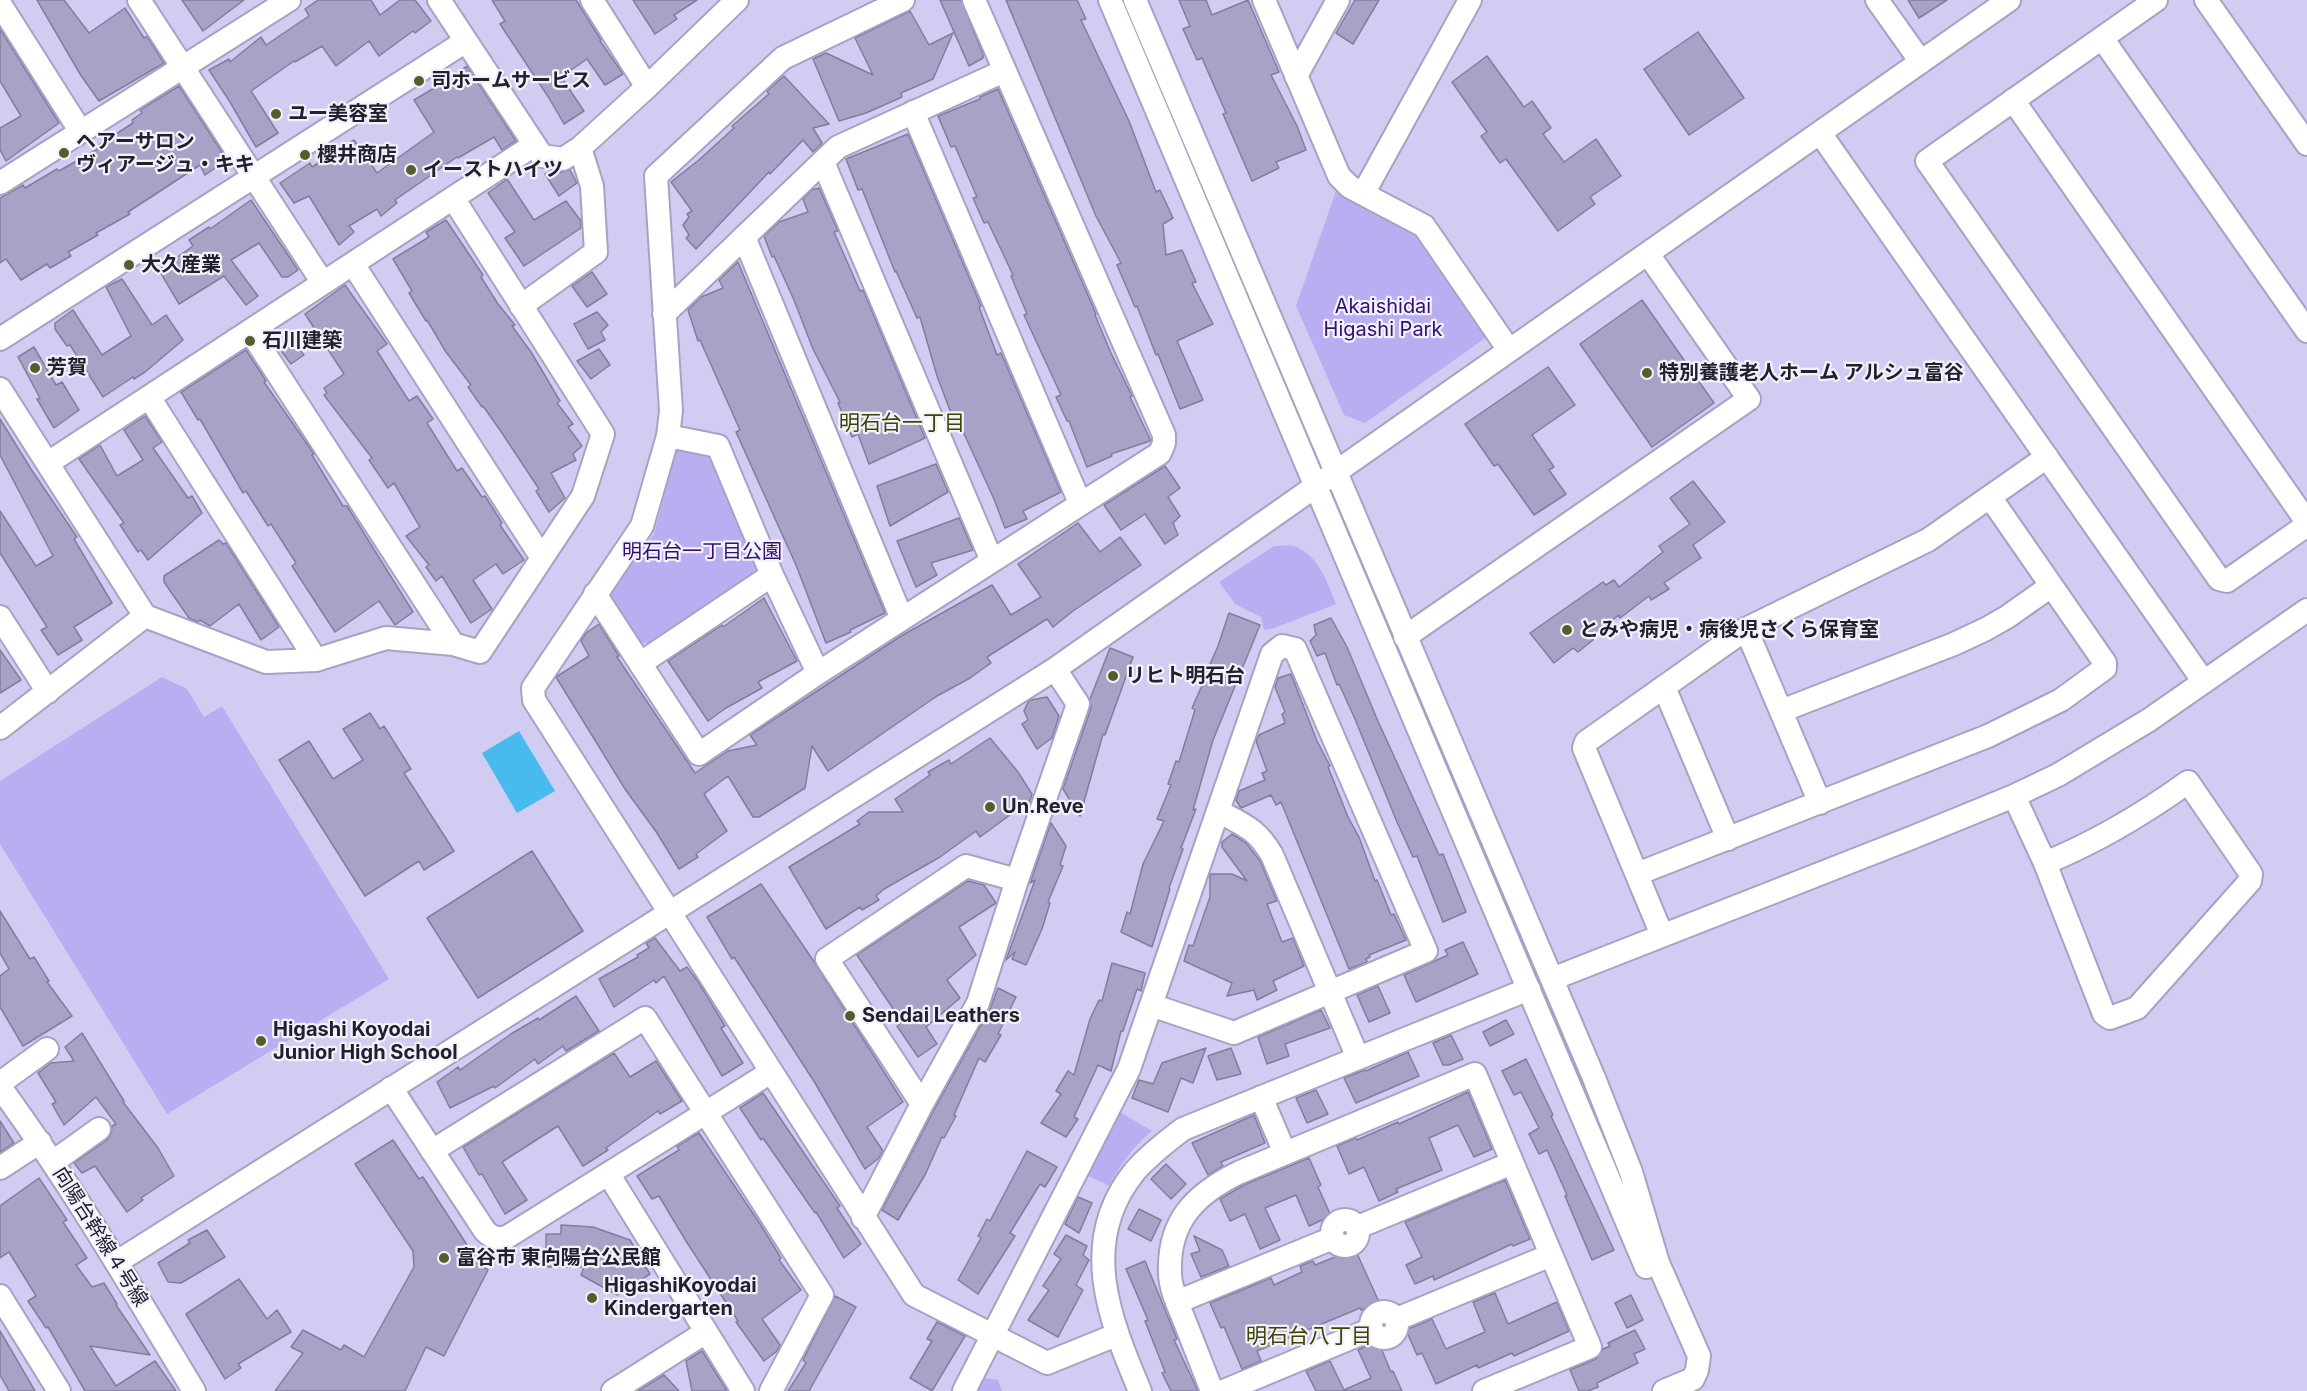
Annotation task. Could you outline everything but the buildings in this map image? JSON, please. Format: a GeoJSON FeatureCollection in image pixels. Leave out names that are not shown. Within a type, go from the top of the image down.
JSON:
{"type":"FeatureCollection","features":[{"type":"Feature","properties":{"kind":"street"},"geometry":{"type":"LineString","coordinates":[[139,0],[323,283]]}},
{"type":"Feature","properties":{"kind":"street"},"geometry":{"type":"LineString","coordinates":[[439,0],[534,146],[542,156],[563,159],[580,148],[647,87],[737,0]]}},
{"type":"Feature","properties":{"kind":"street"},"geometry":{"type":"LineString","coordinates":[[592,0],[647,87]]}},
{"type":"Feature","properties":{"kind":"street"},"geometry":{"type":"LineString","coordinates":[[903,0],[783,58],[656,176],[671,411],[668,436],[642,526],[533,688],[534,700],[914,1295],[1047,1363],[1116,1335]]}},
{"type":"Feature","properties":{"kind":"street"},"geometry":{"type":"LineString","coordinates":[[595,594],[699,754],[818,673],[1160,453],[1164,435],[974,0]]}},
{"type":"Feature","properties":{"kind":"street"},"geometry":{"type":"LineString","coordinates":[[1110,0],[1693,1379]]}},
{"type":"Feature","properties":{"kind":"street"},"geometry":{"type":"LineString","coordinates":[[1135,0],[1552,979],[1631,1172],[1658,1263],[1699,1356],[1693,1379],[1664,1391]]}},
{"type":"Feature","properties":{"kind":"street"},"geometry":{"type":"LineString","coordinates":[[1264,0],[1339,176],[1350,187],[1424,226],[1509,350]]}},
{"type":"Feature","properties":{"kind":"street"},"geometry":{"type":"LineString","coordinates":[[1296,76],[1338,0]]}},
{"type":"Feature","properties":{"kind":"street"},"geometry":{"type":"LineString","coordinates":[[1363,194],[1470,0]]}},
{"type":"Feature","properties":{"kind":"street"},"geometry":{"type":"LineString","coordinates":[[1877,0],[1921,62]]}},
{"type":"Feature","properties":{"kind":"street"},"geometry":{"type":"LineString","coordinates":[[117,1262],[1055,669],[2009,0]]}},
{"type":"Feature","properties":{"kind":"street"},"geometry":{"type":"LineString","coordinates":[[2013,100],[2307,524],[2227,581],[2219,579],[1927,161],[2013,100],[2156,0]]}},
{"type":"Feature","properties":{"kind":"street"},"geometry":{"type":"LineString","coordinates":[[2206,0],[2307,144]]}},
{"type":"Feature","properties":{"kind":"street"},"geometry":{"type":"LineString","coordinates":[[0,183],[287,1]]}},
{"type":"Feature","properties":{"kind":"street"},"geometry":{"type":"LineString","coordinates":[[0,4],[81,132]]}},
{"type":"Feature","properties":{"kind":"street"},"geometry":{"type":"LineString","coordinates":[[2102,38],[2307,331]]}},
{"type":"Feature","properties":{"kind":"street"},"geometry":{"type":"LineString","coordinates":[[0,339],[466,41]]}},
{"type":"Feature","properties":{"kind":"street"},"geometry":{"type":"LineString","coordinates":[[664,314],[838,147],[1004,71]]}},
{"type":"Feature","properties":{"kind":"street"},"geometry":{"type":"LineString","coordinates":[[913,112],[1080,503]]}},
{"type":"Feature","properties":{"kind":"street"},"geometry":{"type":"LineString","coordinates":[[1820,133],[2204,682]]}},
{"type":"Feature","properties":{"kind":"street"},"geometry":{"type":"LineString","coordinates":[[48,463],[534,146]]}},
{"type":"Feature","properties":{"kind":"street"},"geometry":{"type":"LineString","coordinates":[[521,306],[596,252],[592,186],[580,148]]}},
{"type":"Feature","properties":{"kind":"street"},"geometry":{"type":"LineString","coordinates":[[823,162],[992,561]]}},
{"type":"Feature","properties":{"kind":"street"},"geometry":{"type":"LineString","coordinates":[[0,388],[145,616],[266,662],[316,660],[386,638],[453,644],[480,652],[583,496],[603,434],[453,198]]}},
{"type":"Feature","properties":{"kind":"street"},"geometry":{"type":"LineString","coordinates":[[744,237],[902,619]]}},
{"type":"Feature","properties":{"kind":"street"},"geometry":{"type":"LineString","coordinates":[[1406,637],[1749,399],[1648,254]]}},
{"type":"Feature","properties":{"kind":"street"},"geometry":{"type":"LineString","coordinates":[[353,264],[542,558]]}},
{"type":"Feature","properties":{"kind":"street"},"geometry":{"type":"LineString","coordinates":[[250,331],[453,644]]}},
{"type":"Feature","properties":{"kind":"street"},"geometry":{"type":"LineString","coordinates":[[149,397],[316,660]]}},
{"type":"Feature","properties":{"kind":"street"},"geometry":{"type":"LineString","coordinates":[[668,436],[718,446],[772,575],[818,673]]}},
{"type":"Feature","properties":{"kind":"street"},"geometry":{"type":"LineString","coordinates":[[1662,935],[1584,748],[1586,742],[1746,629],[1928,540],[2047,457]]}},
{"type":"Feature","properties":{"kind":"street"},"geometry":{"type":"LineString","coordinates":[[1637,874],[2013,725],[2061,700],[2105,668],[2105,663],[1990,497]]}},
{"type":"Feature","properties":{"kind":"street"},"geometry":{"type":"LineString","coordinates":[[640,663],[772,575]]}},
{"type":"Feature","properties":{"kind":"street"},"geometry":{"type":"LineString","coordinates":[[1781,711],[1954,644],[2007,617],[2051,586]]}},
{"type":"Feature","properties":{"kind":"street"},"geometry":{"type":"LineString","coordinates":[[1552,979],[2014,796],[2058,776],[2102,750],[2307,610]]}},
{"type":"Feature","properties":{"kind":"street"},"geometry":{"type":"LineString","coordinates":[[0,728],[145,616]]}},
{"type":"Feature","properties":{"kind":"street"},"geometry":{"type":"LineString","coordinates":[[0,617],[48,692]]}},
{"type":"Feature","properties":{"kind":"street"},"geometry":{"type":"LineString","coordinates":[[1746,629],[1820,803]]}},
{"type":"Feature","properties":{"kind":"street"},"geometry":{"type":"LineString","coordinates":[[964,1391],[1129,1069],[1151,1005],[1218,812],[1272,654],[1282,646],[1295,649],[1426,951],[1234,1034],[1151,1005]]}},
{"type":"Feature","properties":{"kind":"street"},"geometry":{"type":"LineString","coordinates":[[863,1218],[978,1003],[1017,880],[1078,704],[1055,669]]}},
{"type":"Feature","properties":{"kind":"street"},"geometry":{"type":"LineString","coordinates":[[1665,687],[1728,839]]}},
{"type":"Feature","properties":{"kind":"street"},"geometry":{"type":"LineString","coordinates":[[2014,796],[2045,863],[2104,1014],[2110,1018],[2137,1008],[2250,881],[2251,874],[2188,782],[2116,830],[2045,863]]}},
{"type":"Feature","properties":{"kind":"street"},"geometry":{"type":"LineString","coordinates":[[1218,812],[1250,828],[1262,838],[1272,855],[1358,1058]]}},
{"type":"Feature","properties":{"kind":"street"},"geometry":{"type":"LineString","coordinates":[[922,1104],[827,959],[966,866],[1017,880]]}},
{"type":"Feature","properties":{"kind":"street"},"geometry":{"type":"LineString","coordinates":[[1140,1391],[1116,1335],[1107,1302],[1103,1270],[1106,1233],[1118,1197],[1136,1171],[1157,1149],[1183,1129],[1529,989]]}},
{"type":"Feature","properties":{"kind":"street"},"geometry":{"type":"LineString","coordinates":[[432,1151],[645,1018],[822,1296],[771,1391]]}},
{"type":"Feature","properties":{"kind":"street"},"geometry":{"type":"LineString","coordinates":[[0,1085],[47,1049]]}},
{"type":"Feature","properties":{"kind":"street"},"geometry":{"type":"LineString","coordinates":[[391,1088],[485,1231],[491,1237],[498,1239],[507,1237],[609,1175],[771,1072]]}},
{"type":"Feature","properties":{"kind":"street"},"geometry":{"type":"LineString","coordinates":[[1212,1391],[1177,1302],[1170,1275],[1172,1248],[1180,1222],[1195,1201],[1216,1184],[1474,1074],[1590,1347],[1487,1390]]}},
{"type":"Feature","properties":{"kind":"street","name":"向陽台幹線４号線"},"geometry":{"type":"LineString","coordinates":[[0,1085],[40,1142],[117,1262],[194,1391]]}},
{"type":"Feature","properties":{"kind":"street"},"geometry":{"type":"LineString","coordinates":[[1261,1098],[1285,1153]]}},
{"type":"Feature","properties":{"kind":"street"},"geometry":{"type":"LineString","coordinates":[[53,1162],[99,1129]]}},
{"type":"Feature","properties":{"kind":"street"},"geometry":{"type":"LineString","coordinates":[[0,1168],[40,1142]]}},
{"type":"Feature","properties":{"kind":"street"},"geometry":{"type":"LineString","coordinates":[[1177,1302],[1333,1238],[1342,1246],[1351,1245],[1359,1236],[1358,1227],[1512,1163]]}},
{"type":"Feature","properties":{"kind":"street"},"geometry":{"type":"LineString","coordinates":[[609,1175],[743,1391]]}},
{"type":"Feature","properties":{"kind":"street"},"geometry":{"type":"LineString","coordinates":[[1224,1391],[1372,1329],[1371,1320],[1377,1313],[1390,1312],[1397,1319],[1551,1255]]}},
{"type":"Feature","properties":{"kind":"street"},"geometry":{"type":"LineString","coordinates":[[0,1296],[58,1391]]}},
{"type":"Feature","properties":{"kind":"street"},"geometry":{"type":"LineString","coordinates":[[613,1391],[706,1332]]}},
{"type":"Feature","properties":{"kind":"green space","name":"Akaishidai Higashi Park"},"geometry":{"type":"Polygon","coordinates":[[[1336,191],[1415,234],[1487,337],[1365,423],[1344,415],[1296,306],[1336,191]]]}},
{"type":"Feature","properties":{"kind":"green space","name":"明石台一丁目公園"},"geometry":{"type":"Polygon","coordinates":[[[677,448],[716,459],[759,574],[656,643],[638,643],[607,597],[654,534],[677,448]]]}},
{"type":"Feature","properties":{"kind":"green space"},"geometry":{"type":"Polygon","coordinates":[[[1274,546],[1294,546],[1310,556],[1321,570],[1336,604],[1264,630],[1261,617],[1235,604],[1219,582],[1274,546]]]}},
{"type":"Feature","properties":{"kind":"green space"},"geometry":{"type":"Polygon","coordinates":[[[162,677],[187,689],[204,717],[222,706],[389,979],[167,1114],[0,844],[0,781],[162,677]]]}},
{"type":"Feature","properties":{"kind":"green space"},"geometry":{"type":"Polygon","coordinates":[[[1118,1111],[1152,1131],[1138,1144],[1109,1186],[1085,1174],[1118,1111]]]}},
{"type":"Feature","properties":{"kind":"green space"},"geometry":{"type":"Polygon","coordinates":[[[980,1377],[998,1380],[1002,1391],[973,1391],[980,1377]]]}},
{"type":"Feature","properties":{"kind":"water"},"geometry":{"type":"Polygon","coordinates":[[[519,731],[555,791],[517,813],[482,753],[519,731]]]}},
{"type":"Feature","properties":{"kind":"place","name":"司ホームサービス"},"geometry":{"type":"Point","coordinates":[419,81]}},
{"type":"Feature","properties":{"kind":"place","name":"ユー美容室"},"geometry":{"type":"Point","coordinates":[276,114]}},
{"type":"Feature","properties":{"kind":"place","name":"ヘアーサロン ヴィアージュ・キキ"},"geometry":{"type":"Point","coordinates":[64,153]}},
{"type":"Feature","properties":{"kind":"place","name":"櫻井商店"},"geometry":{"type":"Point","coordinates":[305,155]}},
{"type":"Feature","properties":{"kind":"place","name":"イーストハイツ"},"geometry":{"type":"Point","coordinates":[411,170]}},
{"type":"Feature","properties":{"kind":"place","name":"大久産業"},"geometry":{"type":"Point","coordinates":[129,265]}},
{"type":"Feature","properties":{"kind":"place","name":"石川建築"},"geometry":{"type":"Point","coordinates":[250,341]}},
{"type":"Feature","properties":{"kind":"place","name":"芳賀"},"geometry":{"type":"Point","coordinates":[35,368]}},
{"type":"Feature","properties":{"kind":"place","name":"特別養護老人ホーム アルシュ富谷"},"geometry":{"type":"Point","coordinates":[1647,373]}},
{"type":"Feature","properties":{"kind":"place","name":"とみや病児・病後児さくら保育室"},"geometry":{"type":"Point","coordinates":[1567,630]}},
{"type":"Feature","properties":{"kind":"place","name":"リヒト明石台"},"geometry":{"type":"Point","coordinates":[1113,676]}},
{"type":"Feature","properties":{"kind":"place","name":"Un.Reve"},"geometry":{"type":"Point","coordinates":[990,807]}},
{"type":"Feature","properties":{"kind":"place","name":"Sendai Leathers"},"geometry":{"type":"Point","coordinates":[850,1016]}},
{"type":"Feature","properties":{"kind":"place","name":"Higashi Koyodai Junior High School"},"geometry":{"type":"Point","coordinates":[261,1041]}},
{"type":"Feature","properties":{"kind":"place","name":"富谷市 東向陽台公民館"},"geometry":{"type":"Point","coordinates":[444,1258]}},
{"type":"Feature","properties":{"kind":"place","name":"HigashiKoyodai Kindergarten"},"geometry":{"type":"Point","coordinates":[592,1298]}},
{"type":"Feature","properties":{"kind":"district","name":"明石台一丁目"},"geometry":{"type":"Point","coordinates":[902,424]}},
{"type":"Feature","properties":{"kind":"district","name":"明石台八丁目"},"geometry":{"type":"Point","coordinates":[1309,1337]}}]}
